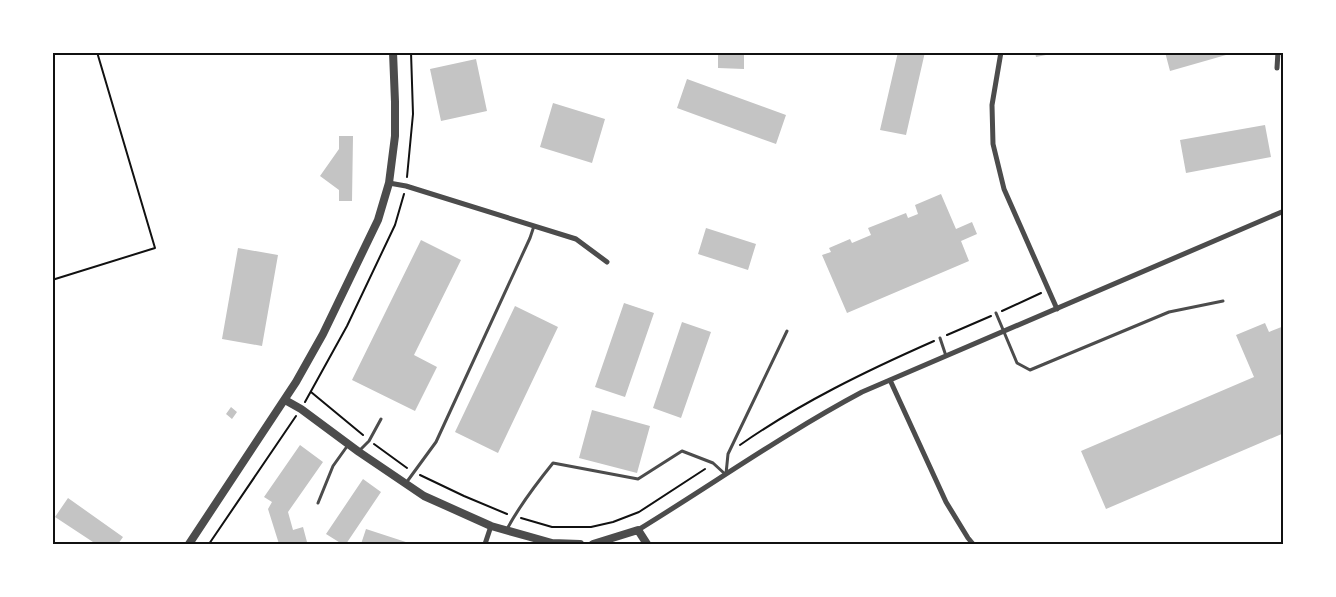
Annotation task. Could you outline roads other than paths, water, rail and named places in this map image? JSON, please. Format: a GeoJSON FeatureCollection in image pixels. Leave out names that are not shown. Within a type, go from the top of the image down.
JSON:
{"type":"FeatureCollection","features":[{"type":"Feature","properties":{"kind":"street"},"geometry":{"type":"LineString","coordinates":[[189,544],[285,400],[312,354],[354,273],[378,220],[390,183],[395,136],[396,102],[393,52]]}},
{"type":"Feature","properties":{"kind":"street"},"geometry":{"type":"LineString","coordinates":[[1001,52],[992,105],[993,144],[1004,189],[1057,309]]}},
{"type":"Feature","properties":{"kind":"street"},"geometry":{"type":"LineString","coordinates":[[1277,68],[1278,52]]}},
{"type":"Feature","properties":{"kind":"street"},"geometry":{"type":"LineString","coordinates":[[390,183],[406,186],[576,239],[607,262]]}},
{"type":"Feature","properties":{"kind":"street"},"geometry":{"type":"LineString","coordinates":[[593,544],[638,530],[837,405],[862,392],[1284,211]]}},
{"type":"Feature","properties":{"kind":"street"},"geometry":{"type":"LineString","coordinates":[[890,380],[946,502],[973,544]]}},
{"type":"Feature","properties":{"kind":"street"},"geometry":{"type":"LineString","coordinates":[[285,400],[301,409],[359,452],[424,496],[491,526],[552,543],[580,544]]}},
{"type":"Feature","properties":{"kind":"street"},"geometry":{"type":"LineString","coordinates":[[485,544],[491,526]]}},
{"type":"Feature","properties":{"kind":"street"},"geometry":{"type":"LineString","coordinates":[[638,530],[647,544]]}},
{"type":"Feature","properties":{"kind":"lane"},"geometry":{"type":"LineString","coordinates":[[406,484],[436,442],[534,226]]}},
{"type":"Feature","properties":{"kind":"lane"},"geometry":{"type":"LineString","coordinates":[[996,314],[1017,363],[1030,370],[1169,312],[1222,301]]}},
{"type":"Feature","properties":{"kind":"lane"},"geometry":{"type":"LineString","coordinates":[[726,474],[728,454],[787,331]]}},
{"type":"Feature","properties":{"kind":"lane"},"geometry":{"type":"LineString","coordinates":[[940,338],[946,356]]}},
{"type":"Feature","properties":{"kind":"lane"},"geometry":{"type":"LineString","coordinates":[[359,452],[369,441],[381,419]]}},
{"type":"Feature","properties":{"kind":"lane"},"geometry":{"type":"LineString","coordinates":[[318,503],[333,466],[349,444]]}},
{"type":"Feature","properties":{"kind":"lane"},"geometry":{"type":"LineString","coordinates":[[506,530],[533,488],[552,463],[638,479],[682,451],[713,464],[726,474]]}}]}
